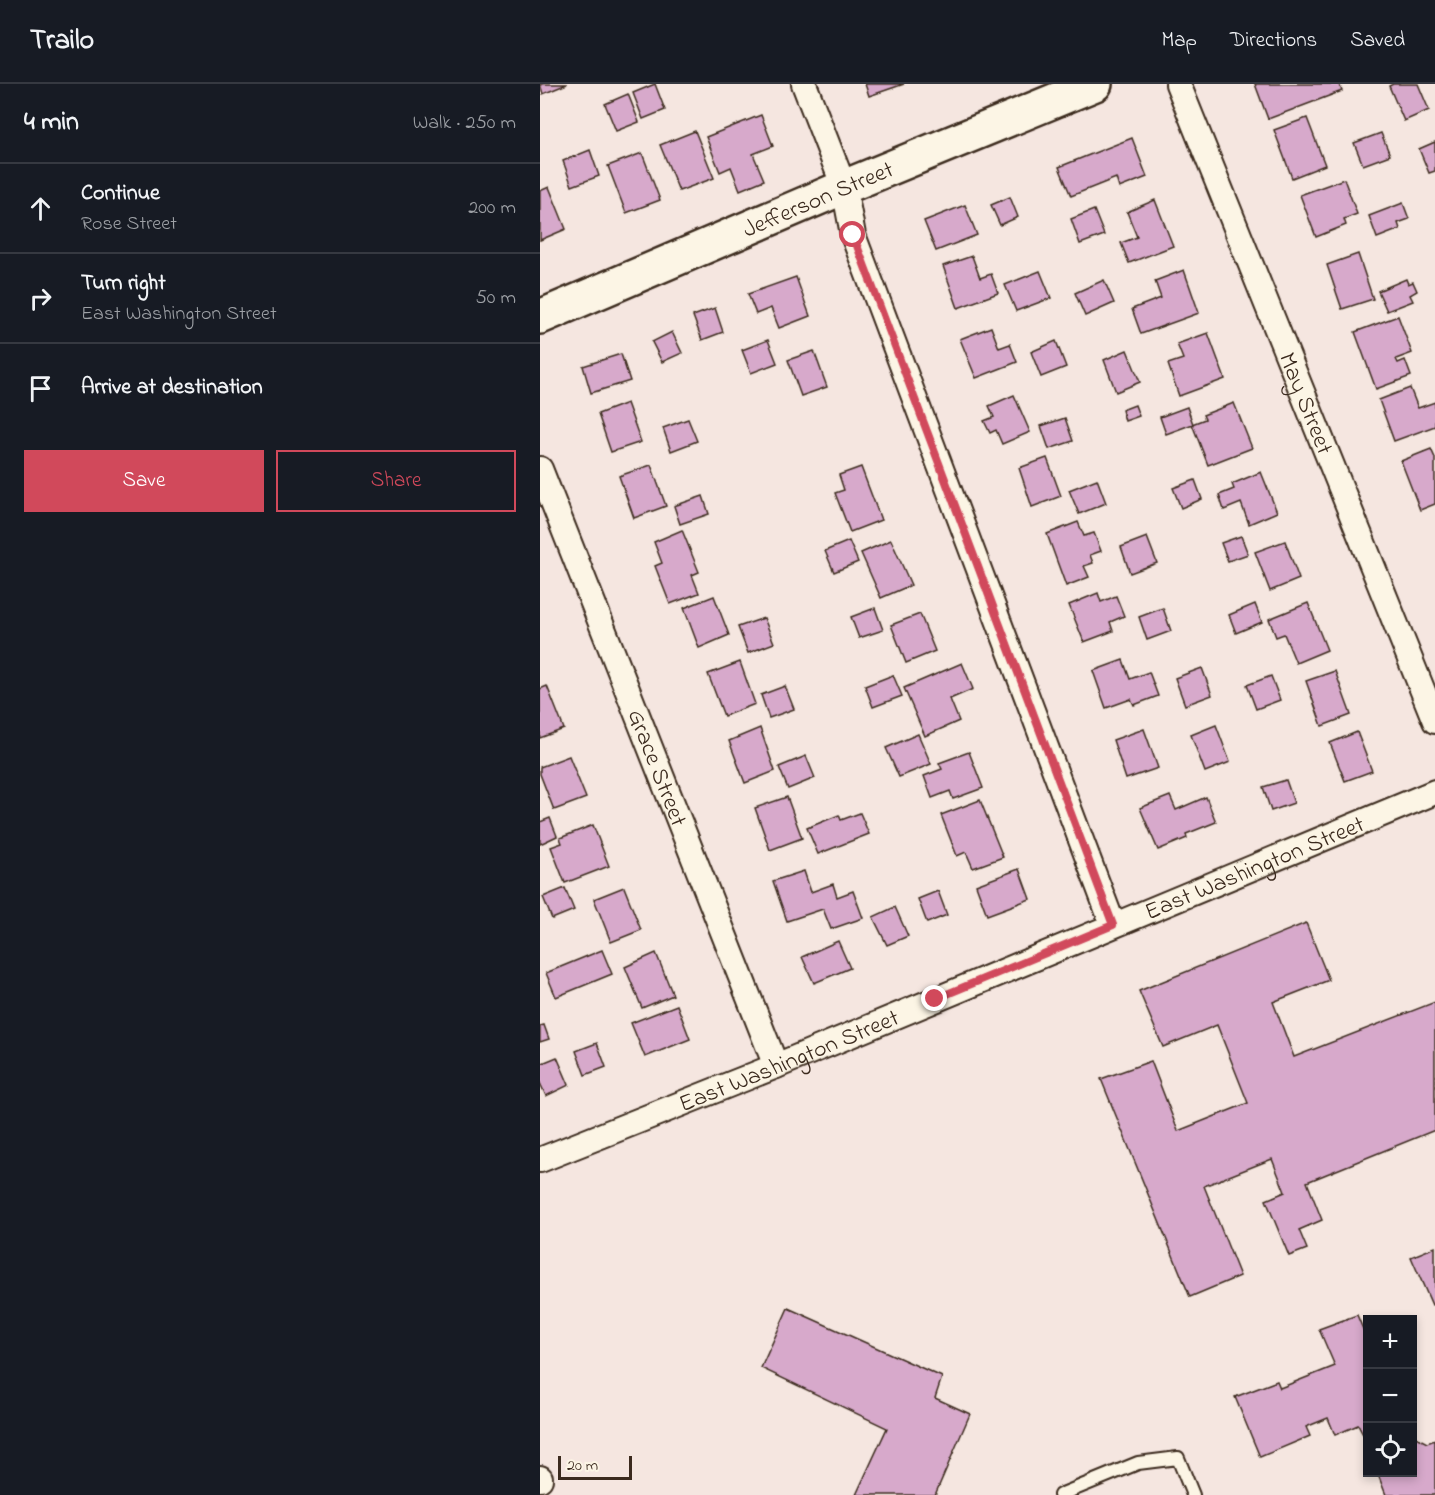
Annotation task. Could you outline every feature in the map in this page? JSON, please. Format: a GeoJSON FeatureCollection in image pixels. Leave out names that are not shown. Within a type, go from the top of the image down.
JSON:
{"type":"FeatureCollection","features":[{"type":"Feature","properties":{"kind":"street"},"geometry":{"type":"LineString","coordinates":[[804,84],[844,187],[853,235],[1113,925]]}},
{"type":"Feature","properties":{"kind":"street","name":"Jefferson Street"},"geometry":{"type":"LineString","coordinates":[[540,317],[844,187],[1095,84]]}},
{"type":"Feature","properties":{"kind":"street","name":"May Street"},"geometry":{"type":"LineString","coordinates":[[1178,84],[1435,721]]}},
{"type":"Feature","properties":{"kind":"street","name":"Grace Street"},"geometry":{"type":"LineString","coordinates":[[540,469],[776,1066]]}},
{"type":"Feature","properties":{"kind":"street","name":"East Washington Street"},"geometry":{"type":"LineString","coordinates":[[540,1160],[776,1066],[1435,792]]}},
{"type":"Feature","properties":{"kind":"lane"},"geometry":{"type":"LineString","coordinates":[[1060,1495],[1138,1463],[1178,1458],[1193,1495]]}},
{"type":"Feature","properties":{"kind":"building"},"geometry":{"type":"Polygon","coordinates":[[[540,84],[567,84],[543,94],[540,84]]]}},
{"type":"Feature","properties":{"kind":"building"},"geometry":{"type":"Polygon","coordinates":[[[655,84],[665,110],[643,119],[633,93],[655,84]]]}},
{"type":"Feature","properties":{"kind":"building"},"geometry":{"type":"Polygon","coordinates":[[[865,84],[904,84],[869,96],[865,84]]]}},
{"type":"Feature","properties":{"kind":"building"},"geometry":{"type":"Polygon","coordinates":[[[1255,84],[1339,84],[1342,91],[1268,119],[1255,84]]]}},
{"type":"Feature","properties":{"kind":"building"},"geometry":{"type":"Polygon","coordinates":[[[1418,84],[1429,110],[1404,121],[1389,86],[1418,84]]]}},
{"type":"Feature","properties":{"kind":"building"},"geometry":{"type":"Polygon","coordinates":[[[628,94],[639,122],[616,131],[605,104],[628,94]]]}},
{"type":"Feature","properties":{"kind":"building"},"geometry":{"type":"Polygon","coordinates":[[[761,115],[773,146],[753,154],[764,180],[740,190],[731,167],[720,172],[706,137],[761,115]]]}},
{"type":"Feature","properties":{"kind":"building"},"geometry":{"type":"Polygon","coordinates":[[[1307,118],[1325,165],[1292,178],[1274,130],[1307,118]]]}},
{"type":"Feature","properties":{"kind":"building"},"geometry":{"type":"Polygon","coordinates":[[[695,131],[714,178],[679,191],[660,145],[695,131]]]}},
{"type":"Feature","properties":{"kind":"building"},"geometry":{"type":"Polygon","coordinates":[[[1381,133],[1390,155],[1363,165],[1354,143],[1381,133]]]}},
{"type":"Feature","properties":{"kind":"building"},"geometry":{"type":"Polygon","coordinates":[[[1132,138],[1147,177],[1119,188],[1116,178],[1071,196],[1059,167],[1132,138]]]}},
{"type":"Feature","properties":{"kind":"building"},"geometry":{"type":"Polygon","coordinates":[[[1435,142],[1435,171],[1429,173],[1419,149],[1435,142]]]}},
{"type":"Feature","properties":{"kind":"building"},"geometry":{"type":"Polygon","coordinates":[[[590,150],[599,176],[572,186],[563,161],[590,150]]]}},
{"type":"Feature","properties":{"kind":"building"},"geometry":{"type":"Polygon","coordinates":[[[642,153],[660,200],[626,213],[608,166],[642,153]]]}},
{"type":"Feature","properties":{"kind":"building"},"geometry":{"type":"Polygon","coordinates":[[[1344,179],[1357,214],[1344,219],[1346,225],[1316,237],[1300,195],[1344,179]]]}},
{"type":"Feature","properties":{"kind":"building"},"geometry":{"type":"Polygon","coordinates":[[[549,187],[566,229],[540,240],[540,191],[549,187]]]}},
{"type":"Feature","properties":{"kind":"building"},"geometry":{"type":"Polygon","coordinates":[[[1010,197],[1018,217],[1000,225],[991,205],[1010,197]]]}},
{"type":"Feature","properties":{"kind":"building"},"geometry":{"type":"Polygon","coordinates":[[[1155,200],[1173,246],[1129,263],[1121,243],[1137,237],[1127,212],[1155,200]]]}},
{"type":"Feature","properties":{"kind":"building"},"geometry":{"type":"Polygon","coordinates":[[[1403,203],[1409,219],[1398,223],[1400,229],[1377,238],[1369,216],[1403,203]]]}},
{"type":"Feature","properties":{"kind":"building"},"geometry":{"type":"Polygon","coordinates":[[[965,205],[977,235],[936,251],[924,221],[965,205]]]}},
{"type":"Feature","properties":{"kind":"building"},"geometry":{"type":"Polygon","coordinates":[[[1094,210],[1104,235],[1080,244],[1071,219],[1094,210]]]}},
{"type":"Feature","properties":{"kind":"building"},"geometry":{"type":"Polygon","coordinates":[[[1358,254],[1373,299],[1342,309],[1327,265],[1358,254]]]}},
{"type":"Feature","properties":{"kind":"building"},"geometry":{"type":"Polygon","coordinates":[[[972,256],[980,278],[991,274],[998,293],[958,308],[943,266],[972,256]]]}},
{"type":"Feature","properties":{"kind":"building"},"geometry":{"type":"Polygon","coordinates":[[[1184,270],[1199,313],[1141,334],[1132,309],[1161,298],[1155,281],[1184,270]]]}},
{"type":"Feature","properties":{"kind":"building"},"geometry":{"type":"Polygon","coordinates":[[[1040,271],[1051,298],[1016,311],[1005,285],[1040,271]]]}},
{"type":"Feature","properties":{"kind":"building"},"geometry":{"type":"Polygon","coordinates":[[[796,277],[810,316],[779,328],[771,308],[756,314],[748,294],[796,277]]]}},
{"type":"Feature","properties":{"kind":"building"},"geometry":{"type":"Polygon","coordinates":[[[1406,279],[1408,284],[1413,282],[1417,291],[1410,295],[1413,301],[1387,311],[1378,291],[1406,279]]]}},
{"type":"Feature","properties":{"kind":"building"},"geometry":{"type":"Polygon","coordinates":[[[1104,280],[1114,303],[1085,316],[1075,293],[1104,280]]]}},
{"type":"Feature","properties":{"kind":"building"},"geometry":{"type":"Polygon","coordinates":[[[715,308],[723,332],[702,340],[693,316],[715,308]]]}},
{"type":"Feature","properties":{"kind":"building"},"geometry":{"type":"Polygon","coordinates":[[[1398,316],[1412,353],[1396,359],[1398,363],[1405,360],[1411,376],[1376,389],[1355,332],[1398,316]]]}},
{"type":"Feature","properties":{"kind":"building"},"geometry":{"type":"Polygon","coordinates":[[[991,327],[999,348],[1010,344],[1017,362],[976,378],[960,339],[991,327]]]}},
{"type":"Feature","properties":{"kind":"building"},"geometry":{"type":"Polygon","coordinates":[[[672,332],[682,353],[662,362],[652,342],[672,332]]]}},
{"type":"Feature","properties":{"kind":"building"},"geometry":{"type":"Polygon","coordinates":[[[1208,333],[1225,379],[1179,396],[1168,364],[1183,359],[1177,344],[1208,333]]]}},
{"type":"Feature","properties":{"kind":"building"},"geometry":{"type":"Polygon","coordinates":[[[768,340],[777,363],[751,373],[742,350],[768,340]]]}},
{"type":"Feature","properties":{"kind":"building"},"geometry":{"type":"Polygon","coordinates":[[[1056,341],[1066,367],[1041,377],[1031,352],[1056,341]]]}},
{"type":"Feature","properties":{"kind":"building"},"geometry":{"type":"Polygon","coordinates":[[[1127,350],[1140,382],[1116,392],[1104,360],[1127,350]]]}},
{"type":"Feature","properties":{"kind":"building"},"geometry":{"type":"Polygon","coordinates":[[[814,351],[827,387],[801,396],[788,360],[814,351]]]}},
{"type":"Feature","properties":{"kind":"building"},"geometry":{"type":"Polygon","coordinates":[[[621,354],[630,381],[591,393],[583,366],[621,354]]]}},
{"type":"Feature","properties":{"kind":"building"},"geometry":{"type":"Polygon","coordinates":[[[1410,388],[1418,408],[1435,402],[1435,426],[1394,441],[1379,400],[1410,388]]]}},
{"type":"Feature","properties":{"kind":"building"},"geometry":{"type":"Polygon","coordinates":[[[1014,395],[1030,432],[1002,444],[996,430],[990,433],[984,421],[994,417],[989,406],[1014,395]]]}},
{"type":"Feature","properties":{"kind":"building"},"geometry":{"type":"Polygon","coordinates":[[[627,403],[641,442],[611,452],[598,414],[627,403]]]}},
{"type":"Feature","properties":{"kind":"building"},"geometry":{"type":"Polygon","coordinates":[[[1234,403],[1252,448],[1208,465],[1192,424],[1205,419],[1203,415],[1234,403]]]}},
{"type":"Feature","properties":{"kind":"building"},"geometry":{"type":"Polygon","coordinates":[[[1135,405],[1139,416],[1125,421],[1122,410],[1135,405]]]}},
{"type":"Feature","properties":{"kind":"building"},"geometry":{"type":"Polygon","coordinates":[[[1187,407],[1193,424],[1166,434],[1160,417],[1187,407]]]}},
{"type":"Feature","properties":{"kind":"building"},"geometry":{"type":"Polygon","coordinates":[[[1065,418],[1073,441],[1049,449],[1041,426],[1065,418]]]}},
{"type":"Feature","properties":{"kind":"building"},"geometry":{"type":"Polygon","coordinates":[[[688,419],[697,441],[671,451],[663,428],[688,419]]]}},
{"type":"Feature","properties":{"kind":"building"},"geometry":{"type":"Polygon","coordinates":[[[1431,449],[1435,458],[1435,504],[1420,510],[1401,461],[1431,449]]]}},
{"type":"Feature","properties":{"kind":"building"},"geometry":{"type":"Polygon","coordinates":[[[1047,458],[1061,496],[1032,507],[1019,468],[1047,458]]]}},
{"type":"Feature","properties":{"kind":"building"},"geometry":{"type":"Polygon","coordinates":[[[651,465],[666,506],[634,518],[619,476],[651,465]]]}},
{"type":"Feature","properties":{"kind":"building"},"geometry":{"type":"Polygon","coordinates":[[[861,467],[881,520],[850,532],[835,493],[844,490],[839,475],[861,467]]]}},
{"type":"Feature","properties":{"kind":"building"},"geometry":{"type":"Polygon","coordinates":[[[1261,472],[1277,512],[1249,524],[1241,503],[1224,510],[1219,495],[1234,489],[1232,484],[1261,472]]]}},
{"type":"Feature","properties":{"kind":"building"},"geometry":{"type":"Polygon","coordinates":[[[1097,479],[1106,503],[1079,514],[1069,490],[1097,479]]]}},
{"type":"Feature","properties":{"kind":"building"},"geometry":{"type":"Polygon","coordinates":[[[1195,480],[1202,499],[1181,508],[1173,488],[1195,480]]]}},
{"type":"Feature","properties":{"kind":"building"},"geometry":{"type":"Polygon","coordinates":[[[703,496],[709,514],[680,524],[674,506],[703,496]]]}},
{"type":"Feature","properties":{"kind":"building"},"geometry":{"type":"Polygon","coordinates":[[[1078,522],[1084,536],[1094,533],[1101,551],[1090,555],[1093,563],[1084,566],[1089,577],[1066,586],[1047,534],[1078,522]]]}},
{"type":"Feature","properties":{"kind":"building"},"geometry":{"type":"Polygon","coordinates":[[[682,530],[699,572],[692,575],[699,593],[670,604],[655,566],[662,563],[654,542],[682,530]]]}},
{"type":"Feature","properties":{"kind":"building"},"geometry":{"type":"Polygon","coordinates":[[[1241,536],[1248,554],[1228,561],[1221,543],[1241,536]]]}},
{"type":"Feature","properties":{"kind":"building"},"geometry":{"type":"Polygon","coordinates":[[[1147,537],[1157,563],[1130,573],[1121,547],[1147,537]]]}},
{"type":"Feature","properties":{"kind":"building"},"geometry":{"type":"Polygon","coordinates":[[[891,540],[911,585],[881,598],[861,553],[891,540]]]}},
{"type":"Feature","properties":{"kind":"building"},"geometry":{"type":"Polygon","coordinates":[[[849,541],[858,562],[834,572],[825,551],[849,541]]]}},
{"type":"Feature","properties":{"kind":"building"},"geometry":{"type":"Polygon","coordinates":[[[1285,541],[1299,579],[1270,591],[1255,552],[1285,541]]]}},
{"type":"Feature","properties":{"kind":"building"},"geometry":{"type":"Polygon","coordinates":[[[1098,593],[1101,602],[1116,596],[1124,616],[1110,622],[1113,631],[1084,642],[1069,605],[1098,593]]]}},
{"type":"Feature","properties":{"kind":"building"},"geometry":{"type":"Polygon","coordinates":[[[714,596],[729,635],[699,648],[684,608],[714,596]]]}},
{"type":"Feature","properties":{"kind":"building"},"geometry":{"type":"Polygon","coordinates":[[[1308,603],[1327,650],[1296,663],[1284,634],[1276,637],[1269,619],[1308,603]]]}},
{"type":"Feature","properties":{"kind":"building"},"geometry":{"type":"Polygon","coordinates":[[[1255,604],[1262,622],[1236,633],[1229,615],[1255,604]]]}},
{"type":"Feature","properties":{"kind":"building"},"geometry":{"type":"Polygon","coordinates":[[[875,608],[883,630],[859,638],[851,617],[875,608]]]}},
{"type":"Feature","properties":{"kind":"building"},"geometry":{"type":"Polygon","coordinates":[[[1163,608],[1171,631],[1147,640],[1139,617],[1163,608]]]}},
{"type":"Feature","properties":{"kind":"building"},"geometry":{"type":"Polygon","coordinates":[[[920,614],[935,651],[906,663],[891,625],[920,614]]]}},
{"type":"Feature","properties":{"kind":"building"},"geometry":{"type":"Polygon","coordinates":[[[764,618],[774,643],[748,653],[738,627],[764,618]]]}},
{"type":"Feature","properties":{"kind":"building"},"geometry":{"type":"Polygon","coordinates":[[[1123,660],[1130,679],[1149,672],[1158,696],[1134,705],[1131,699],[1106,708],[1093,671],[1123,660]]]}},
{"type":"Feature","properties":{"kind":"building"},"geometry":{"type":"Polygon","coordinates":[[[740,662],[755,704],[724,716],[708,674],[740,662]]]}},
{"type":"Feature","properties":{"kind":"building"},"geometry":{"type":"Polygon","coordinates":[[[962,663],[973,689],[950,699],[959,721],[925,736],[904,688],[962,663]]]}},
{"type":"Feature","properties":{"kind":"building"},"geometry":{"type":"Polygon","coordinates":[[[1202,668],[1212,695],[1185,705],[1175,678],[1202,668]]]}},
{"type":"Feature","properties":{"kind":"building"},"geometry":{"type":"Polygon","coordinates":[[[1335,671],[1351,715],[1322,726],[1306,681],[1335,671]]]}},
{"type":"Feature","properties":{"kind":"building"},"geometry":{"type":"Polygon","coordinates":[[[893,675],[902,696],[873,707],[865,686],[893,675]]]}},
{"type":"Feature","properties":{"kind":"building"},"geometry":{"type":"Polygon","coordinates":[[[1271,676],[1280,700],[1256,709],[1247,685],[1271,676]]]}},
{"type":"Feature","properties":{"kind":"building"},"geometry":{"type":"Polygon","coordinates":[[[547,686],[564,729],[540,738],[540,689],[547,686]]]}},
{"type":"Feature","properties":{"kind":"building"},"geometry":{"type":"Polygon","coordinates":[[[785,686],[794,709],[769,718],[761,695],[785,686]]]}},
{"type":"Feature","properties":{"kind":"building"},"geometry":{"type":"Polygon","coordinates":[[[1216,725],[1230,762],[1205,772],[1191,735],[1216,725]]]}},
{"type":"Feature","properties":{"kind":"building"},"geometry":{"type":"Polygon","coordinates":[[[760,728],[775,771],[745,783],[729,741],[760,728]]]}},
{"type":"Feature","properties":{"kind":"building"},"geometry":{"type":"Polygon","coordinates":[[[1144,729],[1158,768],[1126,779],[1113,740],[1144,729]]]}},
{"type":"Feature","properties":{"kind":"building"},"geometry":{"type":"Polygon","coordinates":[[[1357,732],[1372,771],[1345,781],[1330,743],[1357,732]]]}},
{"type":"Feature","properties":{"kind":"building"},"geometry":{"type":"Polygon","coordinates":[[[918,734],[931,764],[899,777],[886,748],[918,734]]]}},
{"type":"Feature","properties":{"kind":"building"},"geometry":{"type":"Polygon","coordinates":[[[969,752],[983,788],[953,799],[950,791],[932,798],[924,776],[942,769],[939,763],[969,752]]]}},
{"type":"Feature","properties":{"kind":"building"},"geometry":{"type":"Polygon","coordinates":[[[569,756],[586,798],[554,810],[540,774],[540,767],[569,756]]]}},
{"type":"Feature","properties":{"kind":"building"},"geometry":{"type":"Polygon","coordinates":[[[806,756],[815,778],[788,789],[779,767],[806,756]]]}},
{"type":"Feature","properties":{"kind":"building"},"geometry":{"type":"Polygon","coordinates":[[[1286,780],[1294,803],[1271,811],[1263,787],[1286,780]]]}},
{"type":"Feature","properties":{"kind":"building"},"geometry":{"type":"Polygon","coordinates":[[[1170,796],[1176,810],[1206,797],[1216,822],[1186,834],[1187,838],[1158,850],[1140,808],[1170,796]]]}},
{"type":"Feature","properties":{"kind":"building"},"geometry":{"type":"Polygon","coordinates":[[[787,797],[802,838],[770,850],[755,808],[787,797]]]}},
{"type":"Feature","properties":{"kind":"building"},"geometry":{"type":"Polygon","coordinates":[[[980,800],[1003,857],[973,868],[966,852],[957,856],[941,815],[980,800]]]}},
{"type":"Feature","properties":{"kind":"building"},"geometry":{"type":"Polygon","coordinates":[[[860,813],[869,834],[818,854],[807,828],[839,815],[841,820],[860,813]]]}},
{"type":"Feature","properties":{"kind":"building"},"geometry":{"type":"Polygon","coordinates":[[[550,818],[557,836],[540,844],[540,822],[550,818]]]}},
{"type":"Feature","properties":{"kind":"building"},"geometry":{"type":"Polygon","coordinates":[[[593,825],[609,866],[565,883],[551,847],[562,843],[560,838],[593,825]]]}},
{"type":"Feature","properties":{"kind":"building"},"geometry":{"type":"Polygon","coordinates":[[[1019,869],[1030,899],[987,915],[976,885],[1019,869]]]}},
{"type":"Feature","properties":{"kind":"building"},"geometry":{"type":"Polygon","coordinates":[[[804,871],[811,892],[833,884],[837,897],[853,891],[863,918],[831,929],[823,909],[787,921],[773,881],[804,871]]]}},
{"type":"Feature","properties":{"kind":"building"},"geometry":{"type":"Polygon","coordinates":[[[624,887],[641,930],[611,942],[594,899],[624,887]]]}},
{"type":"Feature","properties":{"kind":"building"},"geometry":{"type":"Polygon","coordinates":[[[565,888],[574,910],[552,919],[543,897],[565,888]]]}},
{"type":"Feature","properties":{"kind":"building"},"geometry":{"type":"Polygon","coordinates":[[[938,891],[947,915],[927,923],[918,899],[938,891]]]}},
{"type":"Feature","properties":{"kind":"building"},"geometry":{"type":"Polygon","coordinates":[[[895,907],[908,936],[887,945],[873,917],[895,907]]]}},
{"type":"Feature","properties":{"kind":"building"},"geometry":{"type":"Polygon","coordinates":[[[1306,923],[1329,980],[1273,1002],[1294,1057],[1435,1002],[1435,1130],[1307,1182],[1322,1220],[1299,1230],[1307,1249],[1289,1256],[1266,1200],[1285,1192],[1272,1159],[1204,1186],[1240,1276],[1190,1297],[1101,1079],[1151,1061],[1178,1131],[1248,1103],[1217,1025],[1163,1047],[1139,991],[1306,923]]]}},
{"type":"Feature","properties":{"kind":"building"},"geometry":{"type":"Polygon","coordinates":[[[838,941],[850,968],[814,983],[802,957],[838,941]]]}},
{"type":"Feature","properties":{"kind":"building"},"geometry":{"type":"Polygon","coordinates":[[[602,950],[612,974],[556,997],[546,973],[602,950]]]}},
{"type":"Feature","properties":{"kind":"building"},"geometry":{"type":"Polygon","coordinates":[[[656,953],[673,995],[642,1008],[625,967],[656,953]]]}},
{"type":"Feature","properties":{"kind":"building"},"geometry":{"type":"Polygon","coordinates":[[[677,1005],[690,1039],[645,1057],[631,1023],[677,1005]]]}},
{"type":"Feature","properties":{"kind":"building"},"geometry":{"type":"Polygon","coordinates":[[[544,1025],[549,1039],[540,1042],[540,1026],[544,1025]]]}},
{"type":"Feature","properties":{"kind":"building"},"geometry":{"type":"Polygon","coordinates":[[[597,1043],[606,1067],[585,1075],[576,1051],[597,1043]]]}},
{"type":"Feature","properties":{"kind":"building"},"geometry":{"type":"Polygon","coordinates":[[[557,1057],[569,1085],[546,1096],[540,1083],[540,1064],[557,1057]]]}},
{"type":"Feature","properties":{"kind":"building"},"geometry":{"type":"Polygon","coordinates":[[[1435,1247],[1435,1304],[1432,1305],[1411,1257],[1435,1247]]]}},
{"type":"Feature","properties":{"kind":"building"},"geometry":{"type":"Polygon","coordinates":[[[788,1308],[942,1377],[935,1398],[970,1414],[935,1495],[856,1495],[887,1428],[761,1368],[788,1308]]]}},
{"type":"Feature","properties":{"kind":"building"},"geometry":{"type":"Polygon","coordinates":[[[1357,1315],[1363,1329],[1363,1434],[1358,1425],[1335,1435],[1328,1418],[1306,1427],[1310,1436],[1260,1457],[1235,1397],[1277,1381],[1280,1388],[1335,1366],[1319,1329],[1357,1315]]]}},
{"type":"Feature","properties":{"kind":"building"},"geometry":{"type":"Polygon","coordinates":[[[1417,1438],[1427,1443],[1435,1440],[1435,1495],[1386,1495],[1379,1477],[1417,1477],[1417,1438]]]}},
{"type":"Feature","properties":{"kind":"route"},"geometry":{"type":"LineString","coordinates":[[853,235],[1113,925],[935,999]]}}]}
